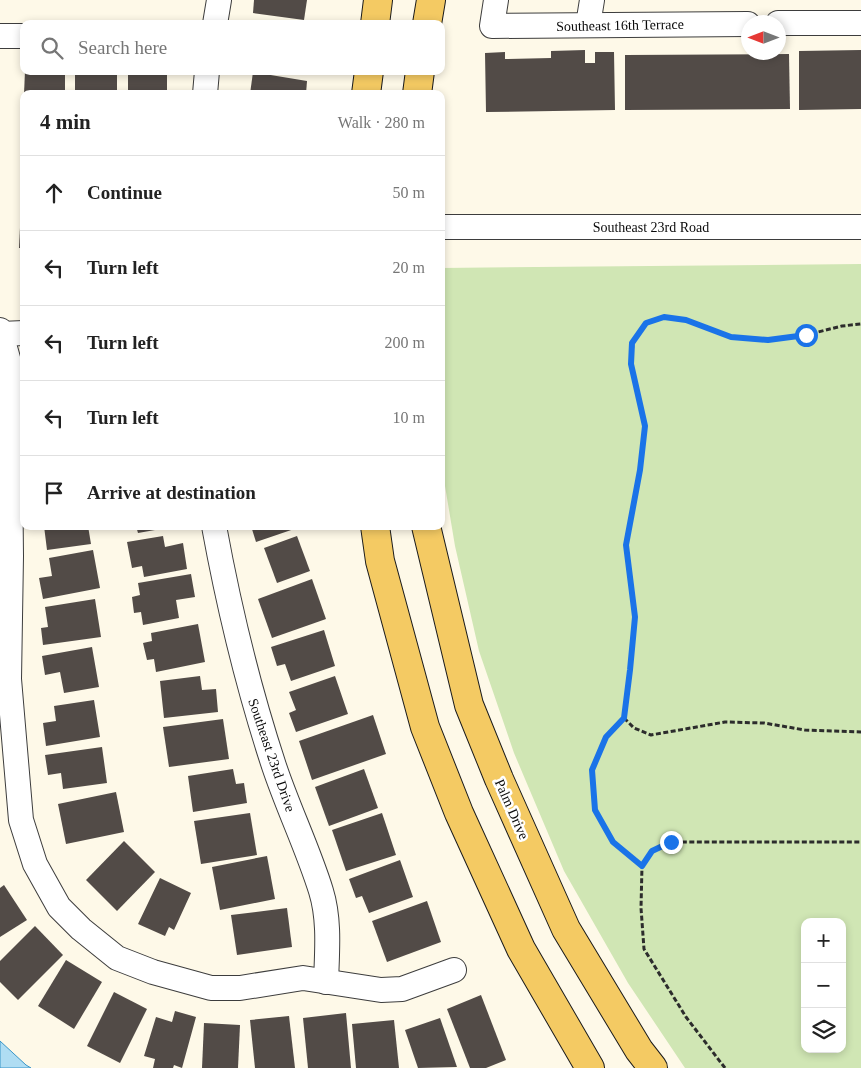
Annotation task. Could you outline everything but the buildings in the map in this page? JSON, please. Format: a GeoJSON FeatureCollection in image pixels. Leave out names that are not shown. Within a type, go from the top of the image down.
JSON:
{"type":"FeatureCollection","features":[{"type":"Feature","properties":{"kind":"main road"},"geometry":{"type":"LineString","coordinates":[[376,20],[378,0]]}},
{"type":"Feature","properties":{"kind":"main road"},"geometry":{"type":"LineString","coordinates":[[428,20],[431,0]]}},
{"type":"Feature","properties":{"kind":"main road"},"geometry":{"type":"LineString","coordinates":[[367,90],[368,75]]}},
{"type":"Feature","properties":{"kind":"main road"},"geometry":{"type":"LineString","coordinates":[[418,90],[419,75]]}},
{"type":"Feature","properties":{"kind":"main road"},"geometry":{"type":"LineString","coordinates":[[376,530],[380,562],[425,727],[458,814],[522,949],[590,1068]]}},
{"type":"Feature","properties":{"kind":"main road","name":"Palm Drive"},"geometry":{"type":"LineString","coordinates":[[427,530],[469,705],[498,779],[566,929],[639,1050],[653,1068]]}},
{"type":"Feature","properties":{"kind":"street"},"geometry":{"type":"LineString","coordinates":[[216,20],[219,0]]}},
{"type":"Feature","properties":{"kind":"street","name":"Southeast 16th Terrace"},"geometry":{"type":"LineString","coordinates":[[496,0],[492,26],[741,24]]}},
{"type":"Feature","properties":{"kind":"street"},"geometry":{"type":"LineString","coordinates":[[588,25],[592,0]]}},
{"type":"Feature","properties":{"kind":"street"},"geometry":{"type":"LineString","coordinates":[[786,23],[861,23]]}},
{"type":"Feature","properties":{"kind":"street"},"geometry":{"type":"LineString","coordinates":[[0,36],[20,36]]}},
{"type":"Feature","properties":{"kind":"street"},"geometry":{"type":"LineString","coordinates":[[205,90],[207,75]]}},
{"type":"Feature","properties":{"kind":"street","name":"Southeast 23rd Road"},"geometry":{"type":"LineString","coordinates":[[445,227],[861,227]]}},
{"type":"Feature","properties":{"kind":"street"},"geometry":{"type":"LineString","coordinates":[[8,333],[11,494],[9,680],[21,820],[35,864],[59,907],[81,929],[117,958],[153,972],[211,988],[240,988],[303,978],[381,990],[402,989],[454,970]]}},
{"type":"Feature","properties":{"kind":"street","name":"Southeast 23rd Drive"},"geometry":{"type":"LineString","coordinates":[[215,530],[227,597],[247,678],[275,767],[322,892],[327,928],[326,982]]}},
{"type":"Feature","properties":{"kind":"path"},"geometry":{"type":"LineString","coordinates":[[642,866],[613,842],[595,810],[592,770],[606,737],[624,718],[635,617],[626,545],[640,470],[645,426],[631,364],[632,343],[646,323],[664,317],[686,320],[731,337],[768,340],[806,335],[842,326],[861,324]]}},
{"type":"Feature","properties":{"kind":"path"},"geometry":{"type":"LineString","coordinates":[[624,718],[634,728],[651,735],[725,722],[764,723],[805,730],[861,732]]}},
{"type":"Feature","properties":{"kind":"path"},"geometry":{"type":"LineString","coordinates":[[725,1068],[686,1017],[644,950],[641,908],[642,866],[652,851],[671,842],[861,842]]}},
{"type":"Feature","properties":{"kind":"green space"},"geometry":{"type":"Polygon","coordinates":[[[861,264],[861,1068],[685,1068],[628,983],[564,871],[514,753],[479,651],[455,546],[445,486],[445,268],[861,264]]]}},
{"type":"Feature","properties":{"kind":"water"},"geometry":{"type":"Polygon","coordinates":[[[0,1041],[26,1065],[31,1068],[0,1068],[0,1041]]]}},
{"type":"Feature","properties":{"kind":"route"},"geometry":{"type":"LineString","coordinates":[[671,842],[652,851],[642,866],[613,842],[595,810],[592,770],[606,737],[624,718],[635,617],[626,545],[640,470],[645,426],[631,364],[632,343],[646,323],[664,317],[686,320],[731,337],[768,340],[806,335]]}}]}
